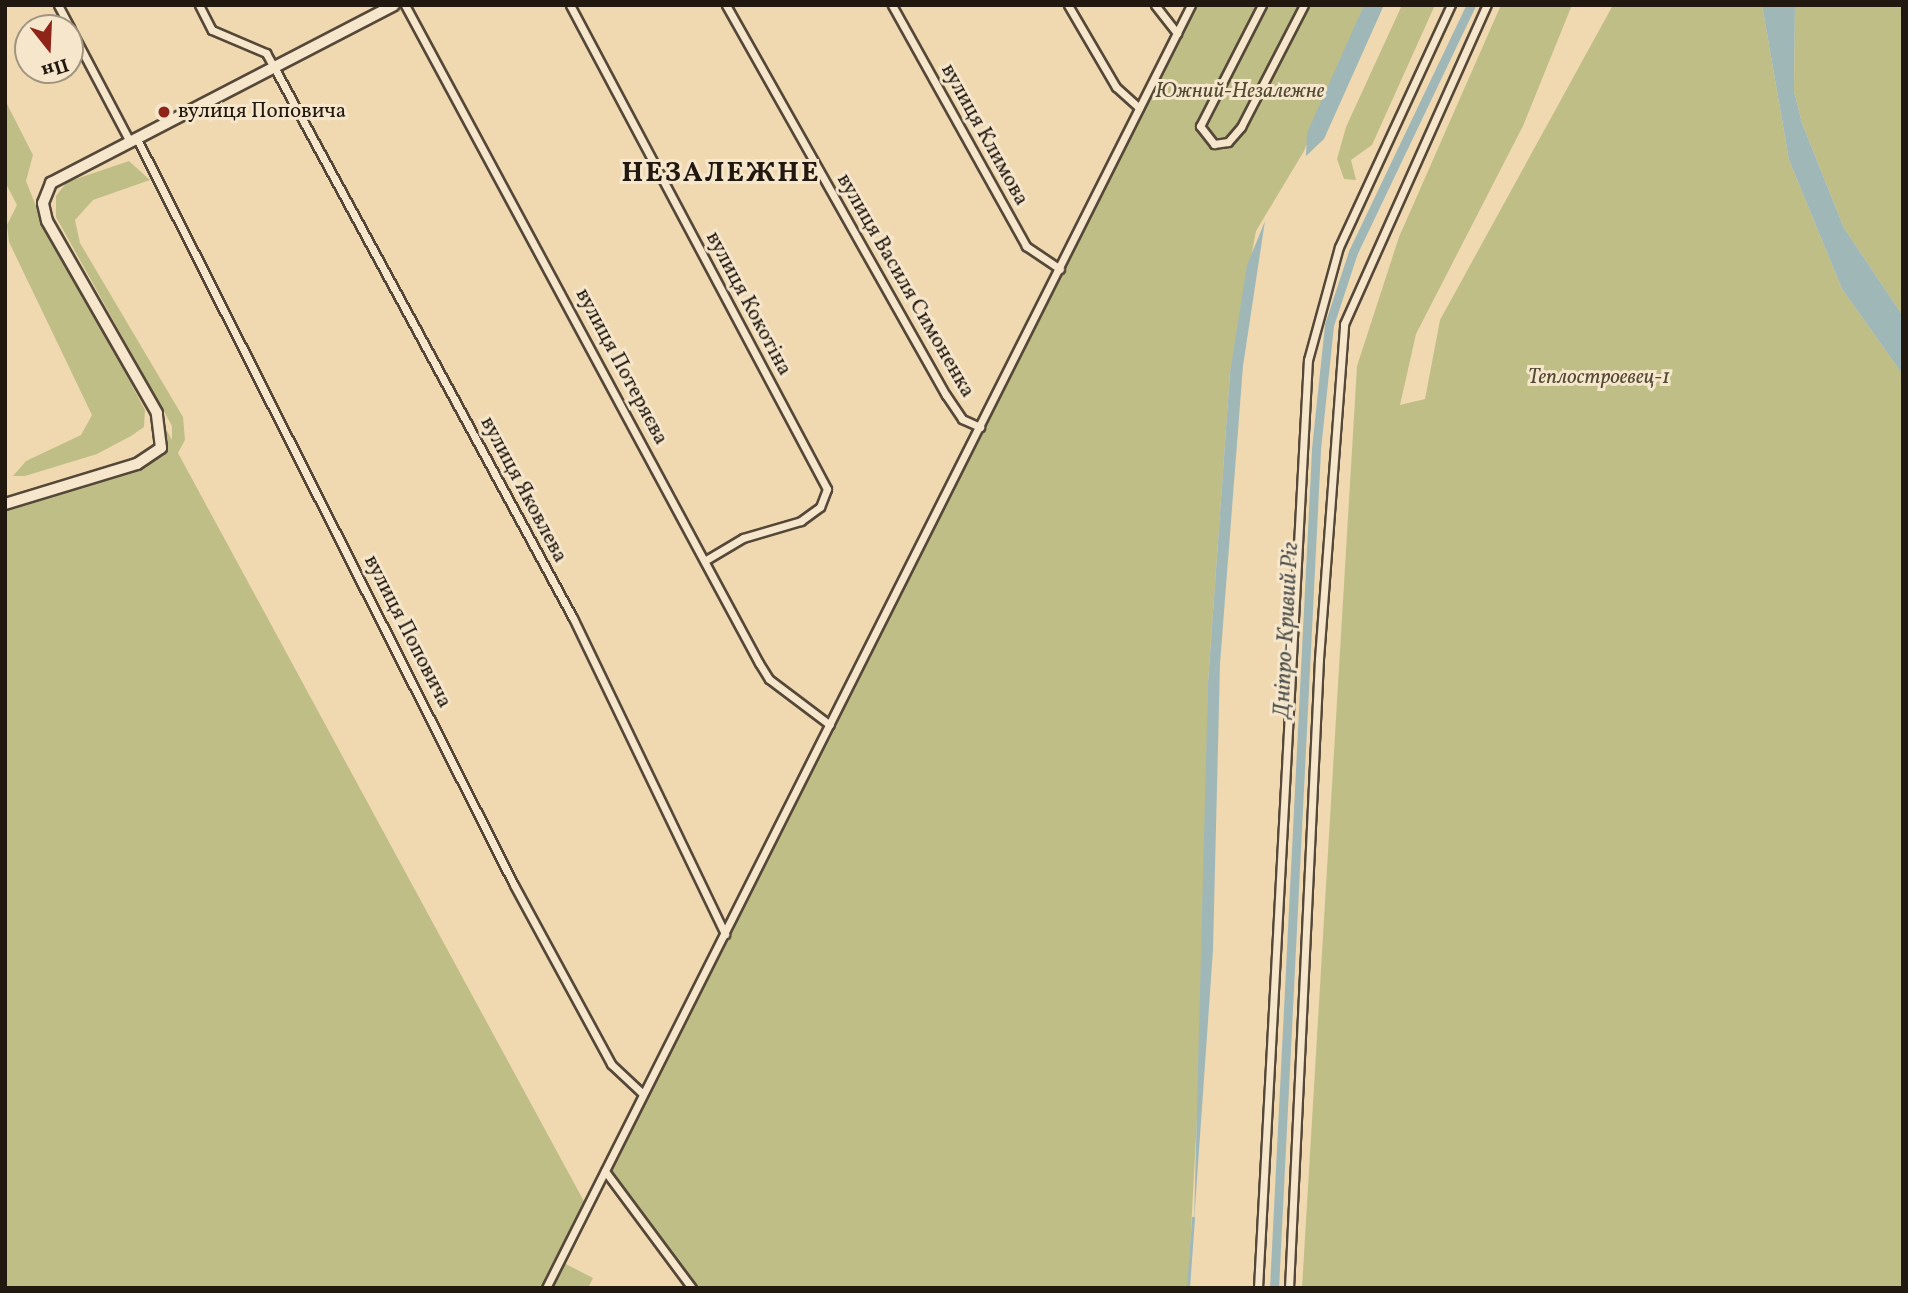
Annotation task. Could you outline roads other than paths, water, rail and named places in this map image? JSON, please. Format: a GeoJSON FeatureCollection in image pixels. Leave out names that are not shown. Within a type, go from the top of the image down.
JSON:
{"type":"FeatureCollection","features":[{"type":"Feature","properties":{"kind":"street","name":"вулиця Яковлева"},"geometry":{"type":"LineString","coordinates":[[198,5],[212,30],[266,53],[572,618],[725,934]]}},
{"type":"Feature","properties":{"kind":"street"},"geometry":{"type":"LineString","coordinates":[[5,504],[138,464],[161,448],[157,413],[43,207],[57,178],[275,69],[394,5]]}},
{"type":"Feature","properties":{"kind":"street","name":"вулиця Потеряєва"},"geometry":{"type":"LineString","coordinates":[[405,5],[769,679],[830,725]]}},
{"type":"Feature","properties":{"kind":"street","name":"вулиця Кокотіна"},"geometry":{"type":"LineString","coordinates":[[570,5],[827,489],[820,507],[801,521],[743,538],[706,560]]}},
{"type":"Feature","properties":{"kind":"street","name":"вулиця Василя Симоненка"},"geometry":{"type":"LineString","coordinates":[[726,5],[951,404],[962,419],[980,427]]}},
{"type":"Feature","properties":{"kind":"street","name":"вулиця Климова"},"geometry":{"type":"LineString","coordinates":[[892,5],[1026,246],[1060,269]]}},
{"type":"Feature","properties":{"kind":"street"},"geometry":{"type":"LineString","coordinates":[[1068,5],[1116,88],[1139,108]]}},
{"type":"Feature","properties":{"kind":"street"},"geometry":{"type":"LineString","coordinates":[[1155,5],[1177,33]]}},
{"type":"Feature","properties":{"kind":"street"},"geometry":{"type":"LineString","coordinates":[[546,1288],[1191,5]]}},
{"type":"Feature","properties":{"kind":"street"},"geometry":{"type":"LineString","coordinates":[[1262,5],[1200,126],[1214,144],[1228,142],[1241,127],[1304,5]]}},
{"type":"Feature","properties":{"kind":"street"},"geometry":{"type":"LineString","coordinates":[[1258,1288],[1308,360],[1339,247],[1451,5]]}},
{"type":"Feature","properties":{"kind":"street"},"geometry":{"type":"LineString","coordinates":[[1289,1288],[1340,351],[1373,249],[1487,5]]}},
{"type":"Feature","properties":{"kind":"street","name":"вулиця Поповича"},"geometry":{"type":"LineString","coordinates":[[84,52],[134,140],[526,908],[611,1065],[642,1093]]}},
{"type":"Feature","properties":{"kind":"street"},"geometry":{"type":"LineString","coordinates":[[605,1171],[692,1288]]}},
{"type":"Feature","properties":{"kind":"water"},"geometry":{"type":"Polygon","coordinates":[[[1364,5],[1384,5],[1324,139],[1306,156],[1307,133],[1364,5]]]}},
{"type":"Feature","properties":{"kind":"water"},"geometry":{"type":"Polygon","coordinates":[[[1762,5],[1795,5],[1794,91],[1802,123],[1844,228],[1903,316],[1903,375],[1842,289],[1789,160],[1762,5]]]}},
{"type":"Feature","properties":{"kind":"water"},"geometry":{"type":"Polygon","coordinates":[[[1265,221],[1243,366],[1220,664],[1213,950],[1194,1222],[1208,683],[1230,372],[1247,265],[1265,221]]]}},
{"type":"Feature","properties":{"kind":"waterway","name":"Дніпро-Кривий Ріг"},"geometry":{"type":"LineString","coordinates":[[1274,1288],[1316,449],[1329,325],[1353,252],[1471,5]]}},
{"type":"Feature","properties":{"kind":"waterway"},"geometry":{"type":"LineString","coordinates":[[1903,1119],[1903,1198]]}},
{"type":"Feature","properties":{"kind":"waterway"},"geometry":{"type":"LineString","coordinates":[[1188,1288],[1193,1218]]}},
{"type":"Feature","properties":{"kind":"place","name":"вулиця Поповича"},"geometry":{"type":"Point","coordinates":[164,112]}},
{"type":"Feature","properties":{"kind":"district","name":"НЕЗАЛЕЖНЕ"},"geometry":{"type":"Point","coordinates":[721,174]}},
{"type":"Feature","properties":{"kind":"park label","name":"Южний-Незалежне"},"geometry":{"type":"Point","coordinates":[1240,92]}},
{"type":"Feature","properties":{"kind":"park label","name":"Теплостроевец-1"},"geometry":{"type":"Point","coordinates":[1599,378]}}]}
